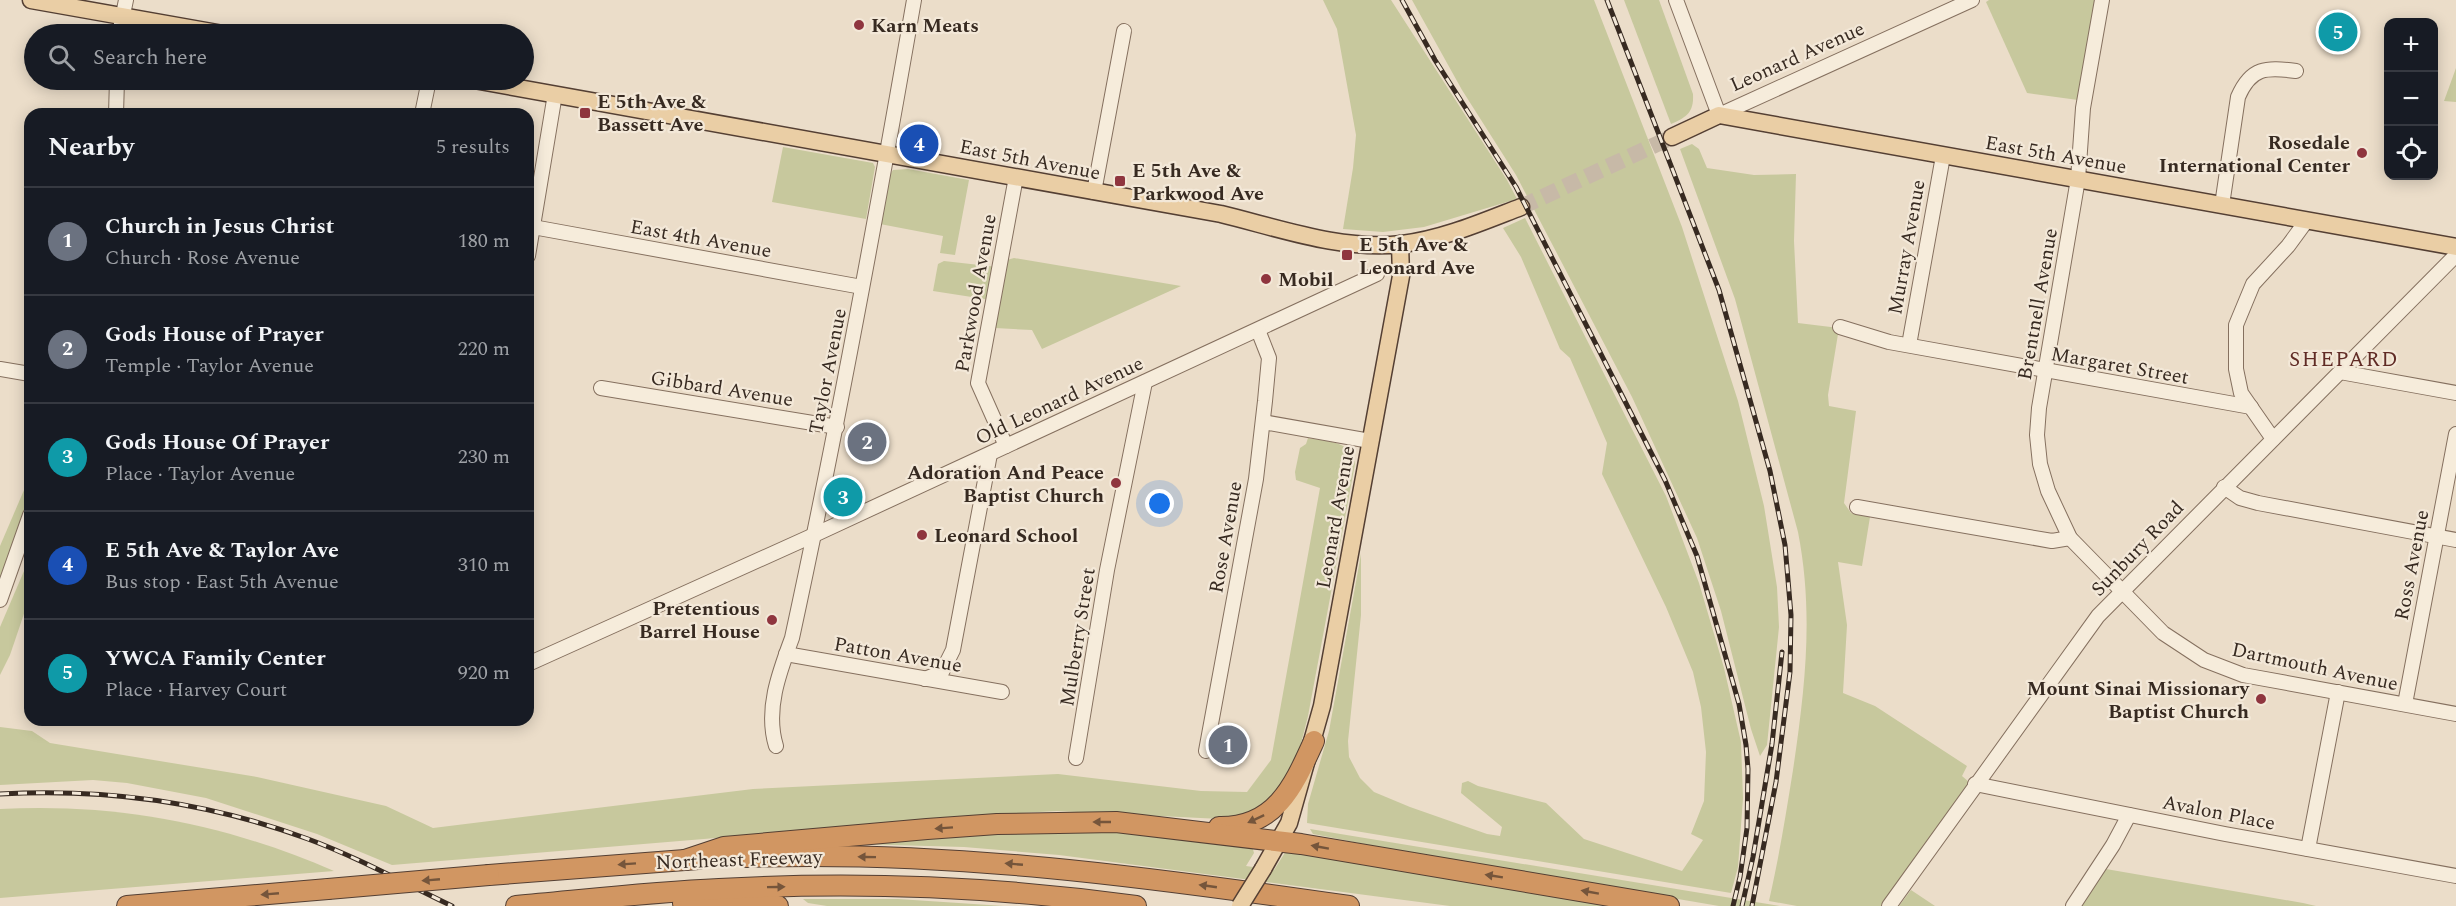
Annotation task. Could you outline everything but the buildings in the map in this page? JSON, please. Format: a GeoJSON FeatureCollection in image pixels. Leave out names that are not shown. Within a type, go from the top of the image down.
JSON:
{"type":"FeatureCollection","features":[{"type":"Feature","properties":{"kind":"highway"},"geometry":{"type":"LineString","coordinates":[[685,860],[724,847],[927,829],[1065,822],[1229,827],[1260,818],[1288,794],[1296,782],[1314,741]]}},
{"type":"Feature","properties":{"kind":"highway"},"geometry":{"type":"LineString","coordinates":[[1140,825],[1279,843],[1296,843],[1669,906]]}},
{"type":"Feature","properties":{"kind":"highway","name":"Northeast Freeway"},"geometry":{"type":"LineString","coordinates":[[127,906],[685,860],[832,856],[956,859],[1096,872],[1349,906]]}},
{"type":"Feature","properties":{"kind":"highway","name":"Northeast Freeway"},"geometry":{"type":"LineString","coordinates":[[516,906],[718,889],[820,886],[985,891],[1136,906]]}},
{"type":"Feature","properties":{"kind":"highway"},"geometry":{"type":"LineString","coordinates":[[539,904],[677,902],[778,906]]}},
{"type":"Feature","properties":{"kind":"main road"},"geometry":{"type":"LineString","coordinates":[[31,0],[124,8],[185,24]]}},
{"type":"Feature","properties":{"kind":"main road","name":"East 5th Avenue"},"geometry":{"type":"LineString","coordinates":[[532,90],[1221,214],[1315,238],[1349,243],[1400,244]]}},
{"type":"Feature","properties":{"kind":"main road","name":"Leonard Avenue"},"geometry":{"type":"LineString","coordinates":[[1672,137],[1719,115]]}},
{"type":"Feature","properties":{"kind":"main road","name":"East 5th Avenue"},"geometry":{"type":"LineString","coordinates":[[1719,115],[2456,247]]}},
{"type":"Feature","properties":{"kind":"main road"},"geometry":{"type":"LineString","coordinates":[[1400,244],[1442,236],[1521,207]]}},
{"type":"Feature","properties":{"kind":"main road","name":"Leonard Avenue"},"geometry":{"type":"LineString","coordinates":[[1240,906],[1289,823],[1314,741],[1401,276],[1400,244]]}},
{"type":"Feature","properties":{"kind":"street","name":"Taylor Avenue"},"geometry":{"type":"LineString","coordinates":[[776,746],[771,729],[772,711],[780,671],[792,638],[837,427],[913,0]]}},
{"type":"Feature","properties":{"kind":"street"},"geometry":{"type":"LineString","coordinates":[[1676,0],[1719,115]]}},
{"type":"Feature","properties":{"kind":"street","name":"Leonard Avenue"},"geometry":{"type":"LineString","coordinates":[[1719,115],[1972,0]]}},
{"type":"Feature","properties":{"kind":"street","name":"Brentnell Avenue"},"geometry":{"type":"LineString","coordinates":[[2102,0],[2080,131],[2078,179],[2039,408],[2037,435],[2040,464],[2048,490],[2070,538],[2120,591]]}},
{"type":"Feature","properties":{"kind":"street"},"geometry":{"type":"LineString","coordinates":[[121,24],[124,8]]}},
{"type":"Feature","properties":{"kind":"street"},"geometry":{"type":"LineString","coordinates":[[1094,192],[1124,31]]}},
{"type":"Feature","properties":{"kind":"street"},"geometry":{"type":"LineString","coordinates":[[2222,205],[2238,97],[2244,84],[2255,73],[2264,69],[2296,71]]}},
{"type":"Feature","properties":{"kind":"street"},"geometry":{"type":"LineString","coordinates":[[116,108],[117,90]]}},
{"type":"Feature","properties":{"kind":"street"},"geometry":{"type":"LineString","coordinates":[[423,108],[427,90]]}},
{"type":"Feature","properties":{"kind":"street"},"geometry":{"type":"LineString","coordinates":[[534,215],[555,94]]}},
{"type":"Feature","properties":{"kind":"street","name":"Murray Avenue"},"geometry":{"type":"LineString","coordinates":[[1909,345],[1943,156]]}},
{"type":"Feature","properties":{"kind":"street","name":"Parkwood Avenue"},"geometry":{"type":"LineString","coordinates":[[1006,446],[978,383],[1016,177]]}},
{"type":"Feature","properties":{"kind":"street"},"geometry":{"type":"LineString","coordinates":[[2273,439],[2241,393],[2236,369],[2236,325],[2253,284],[2288,246],[2307,220]]}},
{"type":"Feature","properties":{"kind":"street","name":"East 4th Avenue"},"geometry":{"type":"LineString","coordinates":[[534,227],[862,287]]}},
{"type":"Feature","properties":{"kind":"street","name":"Sunbury Road"},"geometry":{"type":"LineString","coordinates":[[1889,906],[2071,651],[2120,591],[2456,255]]}},
{"type":"Feature","properties":{"kind":"street","name":"Old Leonard Avenue"},"geometry":{"type":"LineString","coordinates":[[534,661],[814,535],[1377,274]]}},
{"type":"Feature","properties":{"kind":"street","name":"Margaret Street"},"geometry":{"type":"LineString","coordinates":[[1840,327],[1909,345],[2251,407]]}},
{"type":"Feature","properties":{"kind":"street","name":"Rose Avenue"},"geometry":{"type":"LineString","coordinates":[[1206,751],[1256,479],[1269,358],[1258,330]]}},
{"type":"Feature","properties":{"kind":"street"},"geometry":{"type":"LineString","coordinates":[[0,369],[24,373]]}},
{"type":"Feature","properties":{"kind":"street"},"geometry":{"type":"LineString","coordinates":[[2340,372],[2456,393]]}},
{"type":"Feature","properties":{"kind":"street","name":"Mulberry Street"},"geometry":{"type":"LineString","coordinates":[[1076,758],[1107,570],[1145,382]]}},
{"type":"Feature","properties":{"kind":"street","name":"Gibbard Avenue"},"geometry":{"type":"LineString","coordinates":[[601,388],[837,427]]}},
{"type":"Feature","properties":{"kind":"street"},"geometry":{"type":"LineString","coordinates":[[1263,422],[1370,441]]}},
{"type":"Feature","properties":{"kind":"street","name":"Ross Avenue"},"geometry":{"type":"LineString","coordinates":[[2404,704],[2456,434]]}},
{"type":"Feature","properties":{"kind":"street"},"geometry":{"type":"LineString","coordinates":[[925,679],[942,672],[953,650],[990,454]]}},
{"type":"Feature","properties":{"kind":"street"},"geometry":{"type":"LineString","coordinates":[[2224,487],[2240,498],[2258,503],[2456,540]]}},
{"type":"Feature","properties":{"kind":"street"},"geometry":{"type":"LineString","coordinates":[[1857,507],[2052,541],[2070,538]]}},
{"type":"Feature","properties":{"kind":"street"},"geometry":{"type":"LineString","coordinates":[[0,600],[24,549]]}},
{"type":"Feature","properties":{"kind":"street","name":"Dartmouth Avenue"},"geometry":{"type":"LineString","coordinates":[[2120,591],[2163,633],[2204,660],[2243,675],[2456,714]]}},
{"type":"Feature","properties":{"kind":"street","name":"Patton Avenue"},"geometry":{"type":"LineString","coordinates":[[786,654],[1002,692]]}},
{"type":"Feature","properties":{"kind":"street"},"geometry":{"type":"LineString","coordinates":[[2308,849],[2338,692]]}},
{"type":"Feature","properties":{"kind":"street","name":"Avalon Place"},"geometry":{"type":"LineString","coordinates":[[1976,784],[2456,876]]}},
{"type":"Feature","properties":{"kind":"street"},"geometry":{"type":"LineString","coordinates":[[2073,906],[2113,846],[2129,815]]}},
{"type":"Feature","properties":{"kind":"green space"},"geometry":{"type":"Polygon","coordinates":[[[1323,0],[1391,0],[1517,199],[1424,227],[1383,232],[1343,229],[1356,135],[1337,29],[1323,0]]]}},
{"type":"Feature","properties":{"kind":"green space"},"geometry":{"type":"Polygon","coordinates":[[[1412,0],[1594,0],[1682,227],[1738,401],[1764,506],[1777,587],[1779,627],[1767,745],[1760,756],[1721,611],[1697,538],[1632,397],[1516,175],[1462,90],[1412,0]]]}},
{"type":"Feature","properties":{"kind":"green space"},"geometry":{"type":"Polygon","coordinates":[[[1624,0],[1659,0],[1693,94],[1691,110],[1671,124],[1624,0]]]}},
{"type":"Feature","properties":{"kind":"green space"},"geometry":{"type":"Polygon","coordinates":[[[1989,0],[2097,0],[2078,100],[2027,93],[1986,2],[1989,0]]]}},
{"type":"Feature","properties":{"kind":"green space"},"geometry":{"type":"Polygon","coordinates":[[[2456,68],[2456,102],[2444,101],[2456,68]]]}},
{"type":"Feature","properties":{"kind":"green space"},"geometry":{"type":"Polygon","coordinates":[[[1692,144],[1699,149],[1707,168],[1754,175],[1796,174],[1794,241],[1798,323],[1839,328],[1828,395],[1829,406],[1856,411],[1844,503],[1851,513],[1870,517],[1862,566],[1838,562],[1847,625],[1843,693],[1875,706],[1967,766],[1962,776],[1969,782],[1881,906],[1797,906],[1769,901],[1793,770],[1801,710],[1807,622],[1803,562],[1798,532],[1735,299],[1680,149],[1692,144]]]}},
{"type":"Feature","properties":{"kind":"green space"},"geometry":{"type":"Polygon","coordinates":[[[783,147],[873,163],[875,167],[866,219],[772,202],[783,147]]]}},
{"type":"Feature","properties":{"kind":"green space"},"geometry":{"type":"Polygon","coordinates":[[[908,169],[969,180],[955,255],[940,253],[943,236],[880,224],[889,176],[893,170],[908,169]]]}},
{"type":"Feature","properties":{"kind":"green space"},"geometry":{"type":"Polygon","coordinates":[[[1525,218],[1666,496],[1699,583],[1724,668],[1741,742],[1743,798],[1738,867],[1731,893],[1307,823],[1308,804],[1329,731],[1361,554],[1361,615],[1348,741],[1349,757],[1360,778],[1374,792],[1487,834],[1500,836],[1502,827],[1461,793],[1462,783],[1468,781],[1478,786],[1546,803],[1584,839],[1682,871],[1703,840],[1691,834],[1704,801],[1706,752],[1701,707],[1693,672],[1666,607],[1602,474],[1607,443],[1570,358],[1560,349],[1521,257],[1503,228],[1525,218]]]}},
{"type":"Feature","properties":{"kind":"green space"},"geometry":{"type":"Polygon","coordinates":[[[1014,258],[1181,286],[1042,349],[1032,330],[995,328],[1007,260],[1014,258]]]}},
{"type":"Feature","properties":{"kind":"green space"},"geometry":{"type":"Polygon","coordinates":[[[944,261],[997,267],[991,300],[933,291],[938,264],[944,261]]]}},
{"type":"Feature","properties":{"kind":"green space"},"geometry":{"type":"Polygon","coordinates":[[[1308,438],[1344,446],[1353,456],[1355,464],[1308,716],[1295,767],[1266,805],[1237,817],[1221,819],[1057,811],[1002,814],[392,865],[317,834],[206,798],[127,783],[93,780],[0,785],[0,727],[32,731],[50,743],[257,777],[386,806],[433,828],[753,789],[1058,774],[1201,791],[1247,792],[1271,760],[1320,488],[1296,480],[1295,472],[1300,448],[1306,444],[1308,438]]]}},
{"type":"Feature","properties":{"kind":"green space"},"geometry":{"type":"Polygon","coordinates":[[[24,490],[24,520],[0,584],[0,546],[24,490]]]}},
{"type":"Feature","properties":{"kind":"green space"},"geometry":{"type":"Polygon","coordinates":[[[24,571],[24,614],[10,655],[0,675],[0,627],[24,571]]]}},
{"type":"Feature","properties":{"kind":"green space"},"geometry":{"type":"Polygon","coordinates":[[[0,809],[87,810],[171,820],[253,841],[334,871],[0,898],[0,809]]]}},
{"type":"Feature","properties":{"kind":"green space"},"geometry":{"type":"Polygon","coordinates":[[[1310,829],[1780,906],[1719,906],[1420,855],[1313,834],[1310,829]]]}},
{"type":"Feature","properties":{"kind":"green space"},"geometry":{"type":"Polygon","coordinates":[[[1079,830],[1147,834],[1252,846],[1254,853],[1246,866],[1274,870],[1286,851],[1647,906],[1450,906],[1059,855],[964,847],[856,844],[856,840],[1079,830]]]}},
{"type":"Feature","properties":{"kind":"green space"},"geometry":{"type":"Polygon","coordinates":[[[2106,869],[2316,906],[2073,906],[2098,871],[2106,869]]]}},
{"type":"Feature","properties":{"kind":"green space"},"geometry":{"type":"Polygon","coordinates":[[[1911,890],[1935,906],[1899,906],[1911,890]]]}},
{"type":"Feature","properties":{"kind":"green space"},"geometry":{"type":"Polygon","coordinates":[[[803,899],[898,899],[1004,906],[827,906],[808,903],[803,899]]]}},
{"type":"Feature","properties":{"kind":"tunnel"},"geometry":{"type":"LineString","coordinates":[[1521,207],[1672,137]]}},
{"type":"Feature","properties":{"kind":"railway"},"geometry":{"type":"LineString","coordinates":[[1402,0],[1435,60],[1516,187],[1665,480],[1697,556],[1739,704],[1746,745],[1747,828],[1733,906]]}},
{"type":"Feature","properties":{"kind":"railway"},"geometry":{"type":"LineString","coordinates":[[1607,0],[1719,290],[1770,471],[1785,545],[1791,615],[1790,672],[1776,782],[1752,906]]}},
{"type":"Feature","properties":{"kind":"railway"},"geometry":{"type":"LineString","coordinates":[[1742,906],[1753,857],[1772,744],[1782,652]]}},
{"type":"Feature","properties":{"kind":"railway"},"geometry":{"type":"LineString","coordinates":[[0,794],[79,793],[118,796],[156,800],[233,816],[270,826],[326,846],[452,906]]}},
{"type":"Feature","properties":{"kind":"place","name":"Karn Meats"},"geometry":{"type":"Point","coordinates":[859,25]}},
{"type":"Feature","properties":{"kind":"place","name":"YWCA Family Center"},"geometry":{"type":"Point","coordinates":[2338,32]}},
{"type":"Feature","properties":{"kind":"place","name":"E 5th Ave & Bassett Ave"},"geometry":{"type":"Point","coordinates":[585,113]}},
{"type":"Feature","properties":{"kind":"place","name":"E 5th Ave & Taylor Ave"},"geometry":{"type":"Point","coordinates":[919,144]}},
{"type":"Feature","properties":{"kind":"place","name":"Rosedale International Center"},"geometry":{"type":"Point","coordinates":[2362,153]}},
{"type":"Feature","properties":{"kind":"place","name":"E 5th Ave & Parkwood Ave"},"geometry":{"type":"Point","coordinates":[1120,181]}},
{"type":"Feature","properties":{"kind":"place","name":"E 5th Ave & Leonard Ave"},"geometry":{"type":"Point","coordinates":[1347,255]}},
{"type":"Feature","properties":{"kind":"place","name":"Mobil"},"geometry":{"type":"Point","coordinates":[1266,279]}},
{"type":"Feature","properties":{"kind":"place","name":"Gods House of Prayer"},"geometry":{"type":"Point","coordinates":[867,442]}},
{"type":"Feature","properties":{"kind":"place","name":"Adoration And Peace Baptist Church"},"geometry":{"type":"Point","coordinates":[1116,483]}},
{"type":"Feature","properties":{"kind":"place","name":"Gods House Of Prayer"},"geometry":{"type":"Point","coordinates":[843,497]}},
{"type":"Feature","properties":{"kind":"place","name":"Leonard School"},"geometry":{"type":"Point","coordinates":[922,535]}},
{"type":"Feature","properties":{"kind":"place","name":"Pretentious Barrel House"},"geometry":{"type":"Point","coordinates":[772,620]}},
{"type":"Feature","properties":{"kind":"place","name":"Mount Sinai Missionary Baptist Church"},"geometry":{"type":"Point","coordinates":[2261,699]}},
{"type":"Feature","properties":{"kind":"place","name":"Church in Jesus Christ"},"geometry":{"type":"Point","coordinates":[1228,745]}},
{"type":"Feature","properties":{"kind":"district","name":"SHEPARD"},"geometry":{"type":"Point","coordinates":[2344,359]}}]}
